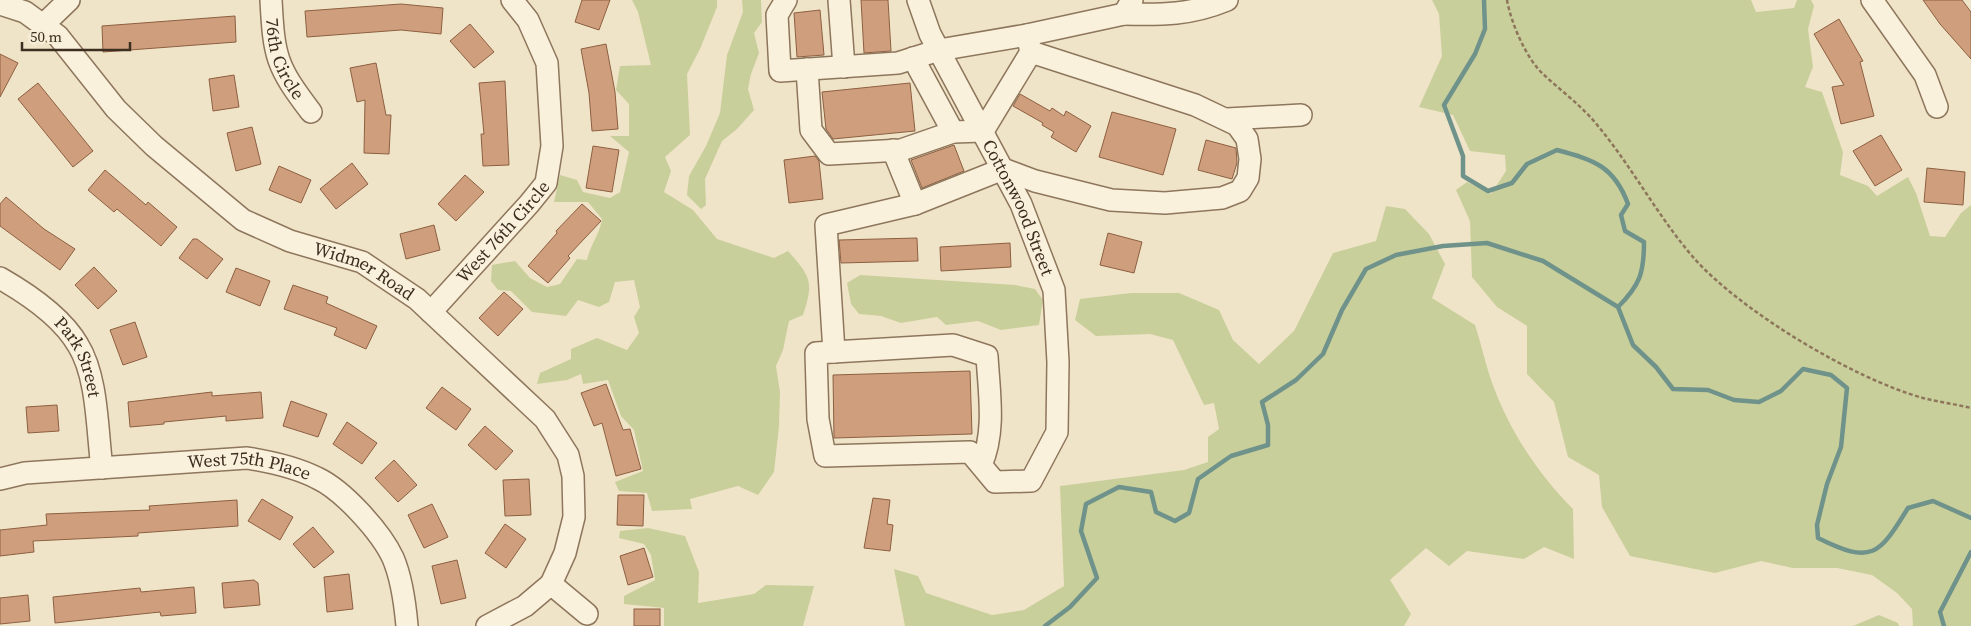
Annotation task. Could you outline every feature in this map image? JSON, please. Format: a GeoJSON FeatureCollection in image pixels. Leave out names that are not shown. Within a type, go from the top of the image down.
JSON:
{"type":"FeatureCollection","features":[{"type":"Feature","properties":{"kind":"street"},"geometry":{"type":"LineString","coordinates":[[42,25],[69,0]]}},
{"type":"Feature","properties":{"kind":"street","name":"76th Circle"},"geometry":{"type":"LineString","coordinates":[[271,0],[273,43],[277,61],[286,80],[311,112]]}},
{"type":"Feature","properties":{"kind":"street","name":"West 76th Circle"},"geometry":{"type":"LineString","coordinates":[[431,312],[546,183],[552,146],[547,64],[528,20],[512,0]]}},
{"type":"Feature","properties":{"kind":"street"},"geometry":{"type":"LineString","coordinates":[[786,0],[777,15],[780,71],[898,63],[939,50],[1029,44],[1128,7],[1170,16],[1208,8],[1227,0]]}},
{"type":"Feature","properties":{"kind":"street"},"geometry":{"type":"LineString","coordinates":[[839,0],[844,67]]}},
{"type":"Feature","properties":{"kind":"street","name":"Cottonwood Street"},"geometry":{"type":"LineString","coordinates":[[918,0],[930,34],[1021,204],[1054,290],[1058,362],[1056,432],[1031,482],[995,482],[981,465]]}},
{"type":"Feature","properties":{"kind":"street"},"geometry":{"type":"LineString","coordinates":[[1872,0],[1925,75],[1938,107]]}},
{"type":"Feature","properties":{"kind":"street","name":"Widmer Road"},"geometry":{"type":"LineString","coordinates":[[0,4],[25,12],[58,36],[116,109],[154,146],[243,220],[290,241],[362,262],[417,298],[545,419],[568,455],[573,476],[574,518],[564,553],[551,584],[526,606],[487,626]]}},
{"type":"Feature","properties":{"kind":"street"},"geometry":{"type":"LineString","coordinates":[[807,69],[812,130],[829,154],[901,150],[952,132],[983,131],[1029,44]]}},
{"type":"Feature","properties":{"kind":"street"},"geometry":{"type":"LineString","coordinates":[[834,352],[826,225],[915,204],[1003,169],[1035,181],[1111,200],[1165,203],[1222,198],[1240,191],[1248,178],[1250,159],[1248,139],[1237,125],[1195,105],[1029,44]]}},
{"type":"Feature","properties":{"kind":"street"},"geometry":{"type":"LineString","coordinates":[[913,58],[952,132]]}},
{"type":"Feature","properties":{"kind":"street"},"geometry":{"type":"LineString","coordinates":[[1227,120],[1301,115]]}},
{"type":"Feature","properties":{"kind":"street"},"geometry":{"type":"LineString","coordinates":[[893,150],[915,204]]}},
{"type":"Feature","properties":{"kind":"street","name":"Park Street"},"geometry":{"type":"LineString","coordinates":[[0,278],[52,315],[78,345],[91,379],[102,468]]}},
{"type":"Feature","properties":{"kind":"street"},"geometry":{"type":"LineString","coordinates":[[953,345],[987,356],[990,418],[988,450],[981,465],[970,452],[825,456],[818,420],[816,353],[953,345]]}},
{"type":"Feature","properties":{"kind":"street","name":"West 75th Place"},"geometry":{"type":"LineString","coordinates":[[0,479],[25,473],[247,458],[278,463],[319,479],[349,503],[377,530],[393,559],[404,594],[407,626]]}},
{"type":"Feature","properties":{"kind":"street"},"geometry":{"type":"LineString","coordinates":[[551,584],[587,614]]}},
{"type":"Feature","properties":{"kind":"path"},"geometry":{"type":"LineString","coordinates":[[1507,0],[1512,25],[1540,72],[1592,119],[1659,214],[1694,258],[1732,294],[1816,349],[1875,379],[1922,398],[1971,408]]}},
{"type":"Feature","properties":{"kind":"green space"},"geometry":{"type":"Polygon","coordinates":[[[632,0],[717,0],[717,7],[700,49],[687,74],[690,135],[665,157],[671,171],[664,192],[693,210],[717,239],[774,258],[788,251],[802,267],[809,287],[809,295],[803,315],[789,321],[783,350],[776,366],[780,392],[779,426],[774,472],[758,495],[738,486],[690,499],[692,509],[652,511],[647,493],[619,491],[615,482],[643,471],[634,430],[621,416],[608,380],[583,384],[581,374],[567,380],[537,384],[540,373],[571,359],[571,349],[597,338],[627,350],[639,333],[634,317],[640,307],[634,280],[615,282],[609,302],[599,307],[578,300],[566,316],[532,312],[511,291],[498,290],[491,281],[492,265],[515,261],[530,278],[547,287],[560,284],[577,259],[587,260],[602,219],[588,202],[554,202],[560,175],[577,180],[583,192],[610,198],[620,192],[629,152],[610,136],[629,136],[629,104],[616,90],[620,66],[651,65],[638,12],[632,0]]]}},
{"type":"Feature","properties":{"kind":"green space"},"geometry":{"type":"Polygon","coordinates":[[[742,0],[761,0],[762,22],[754,33],[759,53],[751,74],[748,89],[754,110],[737,129],[722,141],[705,179],[706,205],[701,209],[687,195],[689,176],[706,146],[720,113],[727,55],[743,12],[742,0]]]}},
{"type":"Feature","properties":{"kind":"green space"},"geometry":{"type":"Polygon","coordinates":[[[1432,0],[1751,0],[1756,12],[1794,8],[1797,0],[1811,0],[1814,6],[1808,29],[1813,67],[1805,87],[1822,92],[1843,152],[1840,175],[1868,186],[1877,196],[1908,177],[1916,193],[1930,236],[1945,237],[1961,213],[1971,205],[1971,626],[1913,626],[1912,609],[1897,593],[1872,575],[1837,568],[1793,568],[1761,561],[1715,573],[1630,556],[1602,507],[1599,475],[1568,457],[1554,402],[1527,374],[1527,326],[1497,307],[1472,277],[1470,221],[1456,190],[1467,182],[1491,194],[1506,171],[1505,155],[1470,151],[1453,115],[1419,107],[1442,56],[1439,14],[1432,0]]]}},
{"type":"Feature","properties":{"kind":"green space"},"geometry":{"type":"Polygon","coordinates":[[[1386,206],[1405,209],[1429,234],[1445,264],[1432,298],[1475,325],[1491,380],[1509,421],[1527,453],[1573,509],[1574,559],[1544,547],[1524,559],[1467,551],[1449,566],[1426,548],[1390,580],[1411,614],[1404,626],[905,626],[894,569],[918,576],[926,593],[992,615],[1024,610],[1064,586],[1060,486],[1184,470],[1208,462],[1208,437],[1219,429],[1214,403],[1204,405],[1173,340],[1150,334],[1096,336],[1075,320],[1080,299],[1131,293],[1179,293],[1219,310],[1233,340],[1259,364],[1294,331],[1333,253],[1376,241],[1386,206]]]}},
{"type":"Feature","properties":{"kind":"green space"},"geometry":{"type":"Polygon","coordinates":[[[860,275],[1015,285],[1035,289],[1043,300],[1039,325],[1001,330],[978,321],[946,325],[937,317],[901,323],[881,316],[859,314],[851,304],[847,283],[860,275]]]}},
{"type":"Feature","properties":{"kind":"green space"},"geometry":{"type":"Polygon","coordinates":[[[648,528],[685,536],[699,572],[698,603],[754,594],[766,585],[814,586],[803,626],[664,626],[664,608],[624,604],[624,596],[655,580],[651,555],[644,544],[619,538],[620,531],[648,528]]]}},
{"type":"Feature","properties":{"kind":"green space"},"geometry":{"type":"Polygon","coordinates":[[[1879,615],[1898,623],[1899,626],[1853,626],[1879,615]]]}},
{"type":"Feature","properties":{"kind":"building"},"geometry":{"type":"Polygon","coordinates":[[[582,0],[610,0],[599,30],[575,22],[582,0]]]}},
{"type":"Feature","properties":{"kind":"building"},"geometry":{"type":"Polygon","coordinates":[[[861,0],[888,0],[891,51],[864,53],[861,0]]]}},
{"type":"Feature","properties":{"kind":"building"},"geometry":{"type":"Polygon","coordinates":[[[1923,0],[1962,0],[1971,12],[1971,59],[1940,24],[1923,0]]]}},
{"type":"Feature","properties":{"kind":"building"},"geometry":{"type":"Polygon","coordinates":[[[401,4],[443,8],[441,34],[401,30],[307,37],[305,11],[401,4]]]}},
{"type":"Feature","properties":{"kind":"building"},"geometry":{"type":"Polygon","coordinates":[[[820,10],[824,55],[797,57],[794,13],[820,10]]]}},
{"type":"Feature","properties":{"kind":"building"},"geometry":{"type":"Polygon","coordinates":[[[235,16],[236,42],[103,52],[102,26],[235,16]]]}},
{"type":"Feature","properties":{"kind":"building"},"geometry":{"type":"Polygon","coordinates":[[[1839,19],[1863,61],[1860,62],[1874,116],[1841,124],[1832,87],[1844,85],[1814,34],[1839,19]]]}},
{"type":"Feature","properties":{"kind":"building"},"geometry":{"type":"Polygon","coordinates":[[[470,24],[494,52],[474,68],[450,41],[470,24]]]}},
{"type":"Feature","properties":{"kind":"building"},"geometry":{"type":"Polygon","coordinates":[[[606,44],[615,92],[618,129],[592,131],[589,93],[581,49],[606,44]]]}},
{"type":"Feature","properties":{"kind":"building"},"geometry":{"type":"Polygon","coordinates":[[[0,54],[18,63],[0,97],[0,54]]]}},
{"type":"Feature","properties":{"kind":"building"},"geometry":{"type":"Polygon","coordinates":[[[376,63],[386,115],[391,115],[389,154],[364,153],[365,100],[357,102],[350,68],[376,63]]]}},
{"type":"Feature","properties":{"kind":"building"},"geometry":{"type":"Polygon","coordinates":[[[234,75],[239,107],[213,111],[209,79],[234,75]]]}},
{"type":"Feature","properties":{"kind":"building"},"geometry":{"type":"Polygon","coordinates":[[[505,81],[509,165],[483,166],[481,134],[484,134],[479,83],[505,81]]]}},
{"type":"Feature","properties":{"kind":"building"},"geometry":{"type":"Polygon","coordinates":[[[38,83],[93,151],[73,167],[18,99],[38,83]]]}},
{"type":"Feature","properties":{"kind":"building"},"geometry":{"type":"Polygon","coordinates":[[[910,83],[915,131],[833,139],[826,129],[822,92],[910,83]]]}},
{"type":"Feature","properties":{"kind":"building"},"geometry":{"type":"Polygon","coordinates":[[[1020,94],[1050,111],[1052,108],[1064,116],[1066,111],[1091,126],[1076,152],[1051,137],[1054,132],[1042,125],[1043,123],[1013,106],[1020,94]]]}},
{"type":"Feature","properties":{"kind":"building"},"geometry":{"type":"Polygon","coordinates":[[[1112,112],[1176,129],[1163,175],[1099,157],[1112,112]]]}},
{"type":"Feature","properties":{"kind":"building"},"geometry":{"type":"Polygon","coordinates":[[[252,127],[261,164],[236,171],[227,133],[252,127]]]}},
{"type":"Feature","properties":{"kind":"building"},"geometry":{"type":"Polygon","coordinates":[[[1881,135],[1902,170],[1875,186],[1853,151],[1881,135]]]}},
{"type":"Feature","properties":{"kind":"building"},"geometry":{"type":"Polygon","coordinates":[[[1206,140],[1236,148],[1237,163],[1232,179],[1198,170],[1206,140]]]}},
{"type":"Feature","properties":{"kind":"building"},"geometry":{"type":"Polygon","coordinates":[[[954,145],[964,171],[922,188],[911,160],[954,145]]]}},
{"type":"Feature","properties":{"kind":"building"},"geometry":{"type":"Polygon","coordinates":[[[593,146],[619,150],[612,192],[586,188],[593,146]]]}},
{"type":"Feature","properties":{"kind":"building"},"geometry":{"type":"Polygon","coordinates":[[[815,156],[819,161],[823,199],[789,203],[784,160],[815,156]]]}},
{"type":"Feature","properties":{"kind":"building"},"geometry":{"type":"Polygon","coordinates":[[[352,163],[368,184],[336,209],[320,189],[352,163]]]}},
{"type":"Feature","properties":{"kind":"building"},"geometry":{"type":"Polygon","coordinates":[[[279,166],[311,180],[301,203],[269,190],[279,166]]]}},
{"type":"Feature","properties":{"kind":"building"},"geometry":{"type":"Polygon","coordinates":[[[1927,168],[1965,172],[1963,205],[1924,202],[1927,168]]]}},
{"type":"Feature","properties":{"kind":"building"},"geometry":{"type":"Polygon","coordinates":[[[105,170],[146,205],[148,202],[177,227],[161,246],[117,209],[114,212],[88,190],[105,170]]]}},
{"type":"Feature","properties":{"kind":"building"},"geometry":{"type":"Polygon","coordinates":[[[465,175],[484,192],[456,221],[438,204],[465,175]]]}},
{"type":"Feature","properties":{"kind":"building"},"geometry":{"type":"Polygon","coordinates":[[[6,197],[44,229],[75,249],[60,270],[0,226],[0,204],[6,197]]]}},
{"type":"Feature","properties":{"kind":"building"},"geometry":{"type":"Polygon","coordinates":[[[582,204],[601,221],[568,256],[570,258],[548,283],[528,266],[557,233],[556,231],[582,204]]]}},
{"type":"Feature","properties":{"kind":"building"},"geometry":{"type":"Polygon","coordinates":[[[434,225],[440,250],[406,259],[400,234],[434,225]]]}},
{"type":"Feature","properties":{"kind":"building"},"geometry":{"type":"Polygon","coordinates":[[[1108,233],[1142,242],[1134,273],[1100,265],[1108,233]]]}},
{"type":"Feature","properties":{"kind":"building"},"geometry":{"type":"Polygon","coordinates":[[[917,238],[918,261],[841,263],[839,240],[917,238]]]}},
{"type":"Feature","properties":{"kind":"building"},"geometry":{"type":"Polygon","coordinates":[[[193,239],[197,239],[223,259],[207,279],[179,258],[193,239]]]}},
{"type":"Feature","properties":{"kind":"building"},"geometry":{"type":"Polygon","coordinates":[[[1010,243],[1011,267],[941,271],[940,247],[1010,243]]]}},
{"type":"Feature","properties":{"kind":"building"},"geometry":{"type":"Polygon","coordinates":[[[94,267],[117,291],[98,309],[75,285],[94,267]]]}},
{"type":"Feature","properties":{"kind":"building"},"geometry":{"type":"Polygon","coordinates":[[[236,268],[270,281],[260,306],[226,292],[236,268]]]}},
{"type":"Feature","properties":{"kind":"building"},"geometry":{"type":"Polygon","coordinates":[[[293,285],[328,297],[326,303],[377,326],[366,349],[334,335],[337,328],[284,309],[293,285]]]}},
{"type":"Feature","properties":{"kind":"building"},"geometry":{"type":"Polygon","coordinates":[[[504,292],[523,309],[498,336],[479,318],[504,292]]]}},
{"type":"Feature","properties":{"kind":"building"},"geometry":{"type":"Polygon","coordinates":[[[135,322],[147,357],[123,365],[110,330],[135,322]]]}},
{"type":"Feature","properties":{"kind":"building"},"geometry":{"type":"Polygon","coordinates":[[[970,371],[972,434],[834,438],[833,375],[970,371]]]}},
{"type":"Feature","properties":{"kind":"building"},"geometry":{"type":"Polygon","coordinates":[[[606,384],[623,430],[630,429],[641,469],[616,476],[602,423],[594,426],[581,393],[606,384]]]}},
{"type":"Feature","properties":{"kind":"building"},"geometry":{"type":"Polygon","coordinates":[[[442,387],[471,409],[456,430],[426,408],[442,387]]]}},
{"type":"Feature","properties":{"kind":"building"},"geometry":{"type":"Polygon","coordinates":[[[212,392],[212,396],[261,392],[263,418],[226,421],[226,416],[130,427],[128,402],[212,392]]]}},
{"type":"Feature","properties":{"kind":"building"},"geometry":{"type":"Polygon","coordinates":[[[291,401],[327,414],[318,437],[283,426],[291,401]]]}},
{"type":"Feature","properties":{"kind":"building"},"geometry":{"type":"Polygon","coordinates":[[[57,405],[59,431],[28,433],[26,407],[57,405]]]}},
{"type":"Feature","properties":{"kind":"building"},"geometry":{"type":"Polygon","coordinates":[[[347,422],[377,443],[362,464],[333,444],[347,422]]]}},
{"type":"Feature","properties":{"kind":"building"},"geometry":{"type":"Polygon","coordinates":[[[485,426],[513,451],[496,470],[468,445],[485,426]]]}},
{"type":"Feature","properties":{"kind":"building"},"geometry":{"type":"Polygon","coordinates":[[[394,460],[417,485],[398,502],[375,478],[394,460]]]}},
{"type":"Feature","properties":{"kind":"building"},"geometry":{"type":"Polygon","coordinates":[[[529,479],[531,515],[505,516],[503,480],[529,479]]]}},
{"type":"Feature","properties":{"kind":"building"},"geometry":{"type":"Polygon","coordinates":[[[618,495],[644,495],[643,526],[617,525],[618,495]]]}},
{"type":"Feature","properties":{"kind":"building"},"geometry":{"type":"Polygon","coordinates":[[[873,498],[890,500],[887,524],[893,525],[890,551],[864,548],[873,498]]]}},
{"type":"Feature","properties":{"kind":"building"},"geometry":{"type":"Polygon","coordinates":[[[262,499],[293,517],[280,540],[248,521],[262,499]]]}},
{"type":"Feature","properties":{"kind":"building"},"geometry":{"type":"Polygon","coordinates":[[[237,500],[238,526],[138,533],[138,536],[33,541],[34,552],[0,556],[0,530],[47,525],[46,514],[150,510],[149,506],[237,500]]]}},
{"type":"Feature","properties":{"kind":"building"},"geometry":{"type":"Polygon","coordinates":[[[432,504],[448,537],[424,548],[408,515],[432,504]]]}},
{"type":"Feature","properties":{"kind":"building"},"geometry":{"type":"Polygon","coordinates":[[[505,524],[526,539],[506,568],[485,553],[505,524]]]}},
{"type":"Feature","properties":{"kind":"building"},"geometry":{"type":"Polygon","coordinates":[[[313,527],[334,552],[314,568],[293,544],[313,527]]]}},
{"type":"Feature","properties":{"kind":"building"},"geometry":{"type":"Polygon","coordinates":[[[644,548],[653,577],[628,585],[620,556],[644,548]]]}},
{"type":"Feature","properties":{"kind":"building"},"geometry":{"type":"Polygon","coordinates":[[[457,560],[466,598],[441,604],[432,566],[457,560]]]}},
{"type":"Feature","properties":{"kind":"building"},"geometry":{"type":"Polygon","coordinates":[[[349,574],[353,609],[327,612],[324,577],[349,574]]]}},
{"type":"Feature","properties":{"kind":"building"},"geometry":{"type":"Polygon","coordinates":[[[254,580],[258,583],[260,605],[224,608],[222,583],[254,580]]]}},
{"type":"Feature","properties":{"kind":"building"},"geometry":{"type":"Polygon","coordinates":[[[194,587],[196,613],[161,616],[160,612],[55,623],[53,597],[140,588],[141,592],[194,587]]]}},
{"type":"Feature","properties":{"kind":"building"},"geometry":{"type":"Polygon","coordinates":[[[28,595],[30,621],[0,624],[0,598],[28,595]]]}},
{"type":"Feature","properties":{"kind":"building"},"geometry":{"type":"Polygon","coordinates":[[[634,609],[660,609],[660,626],[634,626],[634,609]]]}},
{"type":"Feature","properties":{"kind":"waterway"},"geometry":{"type":"LineString","coordinates":[[1484,0],[1485,29],[1475,54],[1444,105],[1463,156],[1463,176],[1488,191],[1512,183],[1527,164],[1557,150],[1592,161],[1609,173],[1616,181],[1628,204],[1621,215],[1625,231],[1644,242],[1642,270],[1639,278],[1631,292],[1618,307],[1633,345],[1656,367],[1673,389],[1708,390],[1734,400],[1759,402],[1781,391],[1803,369],[1831,375],[1847,388],[1841,447],[1827,484],[1817,525],[1818,538],[1851,551],[1863,553],[1872,551],[1889,536],[1908,508],[1933,501],[1971,518]]}},
{"type":"Feature","properties":{"kind":"waterway"},"geometry":{"type":"LineString","coordinates":[[1045,626],[1070,607],[1097,578],[1081,531],[1086,504],[1119,487],[1151,492],[1156,512],[1175,521],[1189,513],[1198,479],[1231,456],[1268,445],[1268,425],[1262,402],[1296,380],[1323,354],[1342,310],[1366,269],[1396,255],[1443,246],[1487,243],[1543,261],[1618,307]]}},
{"type":"Feature","properties":{"kind":"waterway"},"geometry":{"type":"LineString","coordinates":[[1944,626],[1940,612],[1971,552]]}}]}
